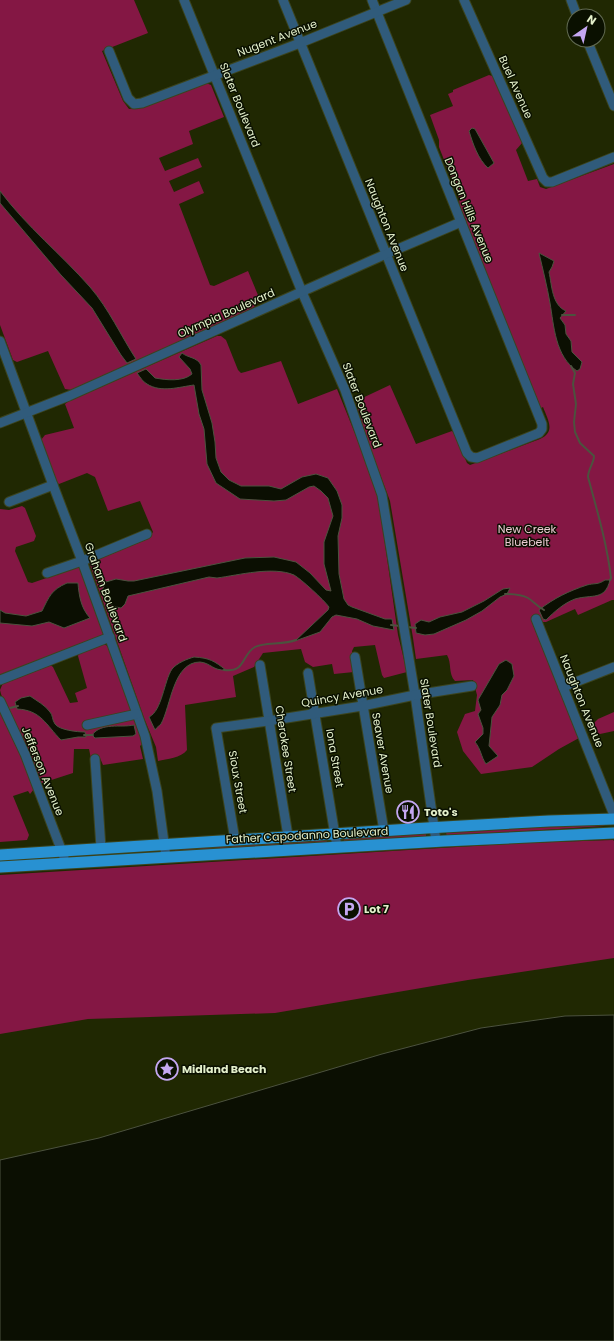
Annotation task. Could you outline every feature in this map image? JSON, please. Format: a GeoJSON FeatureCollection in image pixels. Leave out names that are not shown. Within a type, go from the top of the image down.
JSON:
{"type":"FeatureCollection","features":[{"type":"Feature","properties":{"kind":"main road","name":"Father Capodanno Boulevard"},"geometry":{"type":"LineString","coordinates":[[0,855],[288,836],[549,821],[614,819]]}},
{"type":"Feature","properties":{"kind":"main road","name":"Father Capodanno Boulevard"},"geometry":{"type":"LineString","coordinates":[[0,867],[436,841],[614,833]]}},
{"type":"Feature","properties":{"kind":"street","name":"Slater Boulevard"},"geometry":{"type":"LineString","coordinates":[[184,0],[302,292],[345,390],[382,495],[403,618],[436,841]]}},
{"type":"Feature","properties":{"kind":"street","name":"Naughton Avenue"},"geometry":{"type":"LineString","coordinates":[[283,0],[467,453],[471,457]]}},
{"type":"Feature","properties":{"kind":"street","name":"Dongan Hills Avenue"},"geometry":{"type":"LineString","coordinates":[[372,0],[542,424],[542,429],[539,433],[477,458],[471,457]]}},
{"type":"Feature","properties":{"kind":"street","name":"Nugent Avenue"},"geometry":{"type":"LineString","coordinates":[[109,51],[128,98],[134,104],[142,103],[300,43],[406,0]]}},
{"type":"Feature","properties":{"kind":"street","name":"Buel Avenue"},"geometry":{"type":"LineString","coordinates":[[464,0],[543,178],[547,182],[552,182],[614,158]]}},
{"type":"Feature","properties":{"kind":"street"},"geometry":{"type":"LineString","coordinates":[[590,48],[614,106]]}},
{"type":"Feature","properties":{"kind":"street","name":"Olympia Boulevard"},"geometry":{"type":"LineString","coordinates":[[0,423],[69,396],[461,222]]}},
{"type":"Feature","properties":{"kind":"street","name":"Graham Boulevard"},"geometry":{"type":"LineString","coordinates":[[0,341],[110,637],[145,736],[157,791],[166,857]]}},
{"type":"Feature","properties":{"kind":"street"},"geometry":{"type":"LineString","coordinates":[[9,502],[53,485]]}},
{"type":"Feature","properties":{"kind":"street"},"geometry":{"type":"LineString","coordinates":[[47,573],[82,561],[147,534]]}},
{"type":"Feature","properties":{"kind":"street","name":"Naughton Avenue"},"geometry":{"type":"LineString","coordinates":[[536,619],[610,792],[614,815]]}},
{"type":"Feature","properties":{"kind":"street"},"geometry":{"type":"LineString","coordinates":[[0,680],[110,637]]}},
{"type":"Feature","properties":{"kind":"street","name":"Seaver Avenue"},"geometry":{"type":"LineString","coordinates":[[354,657],[384,831]]}},
{"type":"Feature","properties":{"kind":"street","name":"Cherokee Street"},"geometry":{"type":"LineString","coordinates":[[260,665],[288,836]]}},
{"type":"Feature","properties":{"kind":"street"},"geometry":{"type":"LineString","coordinates":[[564,687],[614,667]]}},
{"type":"Feature","properties":{"kind":"street","name":"Iona Street"},"geometry":{"type":"LineString","coordinates":[[308,673],[336,847]]}},
{"type":"Feature","properties":{"kind":"street","name":"Quincy Avenue"},"geometry":{"type":"LineString","coordinates":[[216,728],[362,706],[415,695],[472,686]]}},
{"type":"Feature","properties":{"kind":"street","name":"Jefferson Avenue"},"geometry":{"type":"LineString","coordinates":[[0,701],[25,754],[66,863]]}},
{"type":"Feature","properties":{"kind":"street"},"geometry":{"type":"LineString","coordinates":[[87,725],[137,714]]}},
{"type":"Feature","properties":{"kind":"street","name":"Sioux Street"},"geometry":{"type":"LineString","coordinates":[[216,728],[235,840]]}},
{"type":"Feature","properties":{"kind":"street"},"geometry":{"type":"LineString","coordinates":[[95,759],[101,848]]}},
{"type":"Feature","properties":{"kind":"street"},"geometry":{"type":"LineString","coordinates":[[54,863],[61,851]]}},
{"type":"Feature","properties":{"kind":"green space"},"geometry":{"type":"Polygon","coordinates":[[[0,0],[134,0],[148,33],[102,51],[123,101],[129,109],[139,108],[206,83],[211,85],[224,117],[189,131],[193,144],[159,158],[165,171],[198,158],[202,167],[169,181],[174,192],[199,181],[204,193],[179,204],[210,285],[214,286],[248,271],[260,300],[254,307],[240,315],[72,390],[65,389],[48,351],[17,362],[13,360],[0,325],[0,0]]]}},
{"type":"Feature","properties":{"kind":"green space","name":"New Creek Bluebelt"},"geometry":{"type":"Polygon","coordinates":[[[489,75],[495,80],[522,143],[516,150],[528,181],[537,179],[540,187],[546,189],[614,164],[614,600],[578,615],[575,609],[546,622],[532,622],[579,738],[532,767],[481,774],[463,751],[457,732],[465,714],[475,711],[477,695],[473,680],[455,681],[447,655],[416,659],[390,501],[365,434],[356,401],[390,385],[416,444],[452,431],[467,463],[470,465],[540,439],[548,433],[549,425],[547,416],[543,407],[541,408],[464,221],[460,209],[459,198],[439,147],[439,140],[430,115],[453,106],[448,94],[453,92],[453,90],[489,75]]]}},
{"type":"Feature","properties":{"kind":"green space"},"geometry":{"type":"Polygon","coordinates":[[[217,336],[221,336],[226,340],[238,370],[241,373],[281,361],[298,404],[337,389],[375,483],[378,495],[398,635],[407,672],[384,678],[375,645],[354,647],[352,651],[355,669],[354,672],[334,674],[332,664],[313,667],[305,662],[301,649],[263,653],[254,667],[233,676],[236,697],[185,705],[187,750],[181,755],[158,761],[156,747],[144,718],[89,562],[148,539],[153,532],[140,501],[108,511],[95,477],[87,473],[59,484],[54,481],[41,440],[45,435],[74,428],[65,404],[69,401],[217,336]]]}},
{"type":"Feature","properties":{"kind":"green space"},"geometry":{"type":"Polygon","coordinates":[[[22,506],[25,508],[36,536],[34,541],[16,547],[15,551],[28,582],[32,583],[81,566],[105,634],[0,675],[0,509],[9,510],[22,506]]]}},
{"type":"Feature","properties":{"kind":"green space"},"geometry":{"type":"Polygon","coordinates":[[[104,644],[109,647],[133,710],[135,722],[143,743],[140,746],[143,759],[103,765],[100,758],[91,759],[89,749],[74,749],[73,773],[39,784],[1,694],[0,690],[3,683],[49,664],[53,667],[70,703],[78,702],[75,693],[87,688],[78,656],[79,652],[104,644]]]}},
{"type":"Feature","properties":{"kind":"green space"},"geometry":{"type":"Polygon","coordinates":[[[0,707],[34,789],[30,794],[28,791],[13,796],[29,835],[27,840],[0,842],[0,707]]]}},
{"type":"Feature","properties":{"kind":"green space"},"geometry":{"type":"Polygon","coordinates":[[[614,712],[614,731],[600,734],[595,732],[593,724],[598,719],[614,712]]]}},
{"type":"Feature","properties":{"kind":"green space"},"geometry":{"type":"Polygon","coordinates":[[[534,826],[605,826],[448,836],[446,834],[447,832],[534,826]]]}},
{"type":"Feature","properties":{"kind":"green space"},"geometry":{"type":"Polygon","coordinates":[[[426,833],[426,838],[344,842],[344,838],[426,833]]]}},
{"type":"Feature","properties":{"kind":"green space"},"geometry":{"type":"Polygon","coordinates":[[[326,839],[327,842],[176,852],[175,850],[175,849],[326,839]]]}},
{"type":"Feature","properties":{"kind":"green space"},"geometry":{"type":"Polygon","coordinates":[[[613,840],[614,958],[468,980],[275,1013],[88,1019],[0,1034],[0,875],[522,843],[613,840]]]}},
{"type":"Feature","properties":{"kind":"shaded area"},"geometry":{"type":"Polygon","coordinates":[[[472,128],[475,129],[494,163],[488,168],[481,160],[474,146],[469,131],[472,128]]]}},
{"type":"Feature","properties":{"kind":"shaded area"},"geometry":{"type":"Polygon","coordinates":[[[0,191],[21,217],[68,263],[97,295],[136,359],[127,363],[92,308],[61,275],[0,203],[0,191]]]}},
{"type":"Feature","properties":{"kind":"shaded area"},"geometry":{"type":"Polygon","coordinates":[[[539,253],[554,261],[549,272],[553,294],[555,300],[561,308],[566,311],[560,318],[565,325],[566,334],[571,341],[572,352],[582,362],[580,369],[577,371],[564,357],[554,331],[548,290],[539,253]]]}},
{"type":"Feature","properties":{"kind":"shaded area"},"geometry":{"type":"Polygon","coordinates":[[[182,353],[197,360],[201,365],[202,390],[212,423],[216,458],[221,472],[229,480],[241,486],[269,486],[281,489],[302,477],[316,474],[328,478],[337,491],[342,505],[342,518],[338,536],[339,574],[344,599],[348,605],[352,607],[385,619],[392,619],[394,630],[373,626],[357,619],[336,615],[332,617],[320,632],[295,641],[328,610],[329,607],[307,585],[294,575],[286,572],[266,571],[217,578],[209,577],[128,596],[125,604],[121,608],[106,601],[102,590],[106,582],[116,579],[134,581],[245,558],[274,557],[296,562],[310,573],[326,590],[331,591],[324,564],[324,542],[333,516],[328,498],[314,486],[309,487],[286,500],[274,501],[240,499],[216,483],[207,464],[204,429],[199,414],[194,385],[170,389],[152,387],[137,373],[146,369],[155,378],[174,380],[188,377],[192,374],[190,369],[179,357],[182,353]]]}},
{"type":"Feature","properties":{"kind":"shaded area"},"geometry":{"type":"Polygon","coordinates":[[[605,580],[610,580],[608,587],[601,594],[597,596],[575,599],[559,608],[546,620],[543,619],[539,610],[550,602],[574,590],[587,585],[600,583],[605,580]]]}},
{"type":"Feature","properties":{"kind":"shaded area"},"geometry":{"type":"Polygon","coordinates":[[[67,583],[78,583],[81,602],[84,610],[90,618],[64,628],[49,622],[32,626],[0,623],[0,610],[5,613],[26,616],[42,611],[54,591],[67,583]]]}},
{"type":"Feature","properties":{"kind":"shaded area"},"geometry":{"type":"Polygon","coordinates":[[[510,588],[507,594],[500,597],[482,611],[466,620],[434,634],[425,635],[416,633],[415,624],[421,620],[429,622],[440,617],[462,612],[503,589],[510,588]]]}},
{"type":"Feature","properties":{"kind":"shaded area"},"geometry":{"type":"Polygon","coordinates":[[[194,657],[212,660],[226,670],[218,669],[200,662],[191,664],[184,669],[174,686],[161,724],[155,730],[149,717],[157,709],[169,674],[179,663],[194,657]]]}},
{"type":"Feature","properties":{"kind":"shaded area"},"geometry":{"type":"Polygon","coordinates":[[[506,660],[512,664],[514,676],[507,690],[502,695],[500,705],[492,717],[489,746],[498,756],[486,764],[479,747],[475,742],[483,734],[483,728],[478,714],[481,710],[478,700],[499,664],[506,660]]]}},
{"type":"Feature","properties":{"kind":"shaded area"},"geometry":{"type":"Polygon","coordinates":[[[30,696],[48,710],[57,726],[68,730],[85,732],[86,737],[61,740],[38,715],[25,710],[17,709],[15,702],[21,698],[30,696]]]}},
{"type":"Feature","properties":{"kind":"shaded area"},"geometry":{"type":"Polygon","coordinates":[[[134,725],[136,734],[133,736],[95,738],[92,735],[101,728],[134,725]]]}},
{"type":"Feature","properties":{"kind":"shaded area"},"geometry":{"type":"Polygon","coordinates":[[[614,1015],[614,1341],[0,1341],[0,1160],[99,1138],[382,1054],[481,1028],[565,1016],[614,1015]]]}},
{"type":"Feature","properties":{"kind":"waterway"},"geometry":{"type":"LineString","coordinates":[[562,315],[575,315]]}},
{"type":"Feature","properties":{"kind":"waterway"},"geometry":{"type":"LineString","coordinates":[[571,366],[575,373],[573,384],[576,404],[574,422],[575,432],[580,443],[594,456],[588,477],[604,540],[611,578],[610,580]]}},
{"type":"Feature","properties":{"kind":"waterway"},"geometry":{"type":"LineString","coordinates":[[505,594],[516,594],[530,599],[544,610]]}},
{"type":"Feature","properties":{"kind":"waterway"},"geometry":{"type":"LineString","coordinates":[[391,625],[400,626]]}},
{"type":"Feature","properties":{"kind":"waterway"},"geometry":{"type":"LineString","coordinates":[[407,627],[416,628]]}},
{"type":"Feature","properties":{"kind":"waterway"},"geometry":{"type":"LineString","coordinates":[[224,670],[236,669],[240,666],[247,654],[259,645],[291,642],[296,640]]}},
{"type":"Feature","properties":{"kind":"waterway"},"geometry":{"type":"LineString","coordinates":[[10,708],[18,706]]}},
{"type":"Feature","properties":{"kind":"waterway"},"geometry":{"type":"LineString","coordinates":[[84,735],[93,735]]}},
{"type":"Feature","properties":{"kind":"place","name":"Toto's"},"geometry":{"type":"Point","coordinates":[408,812]}},
{"type":"Feature","properties":{"kind":"place","name":"Lot 7"},"geometry":{"type":"Point","coordinates":[349,909]}},
{"type":"Feature","properties":{"kind":"place","name":"Midland Beach"},"geometry":{"type":"Point","coordinates":[167,1069]}}]}
